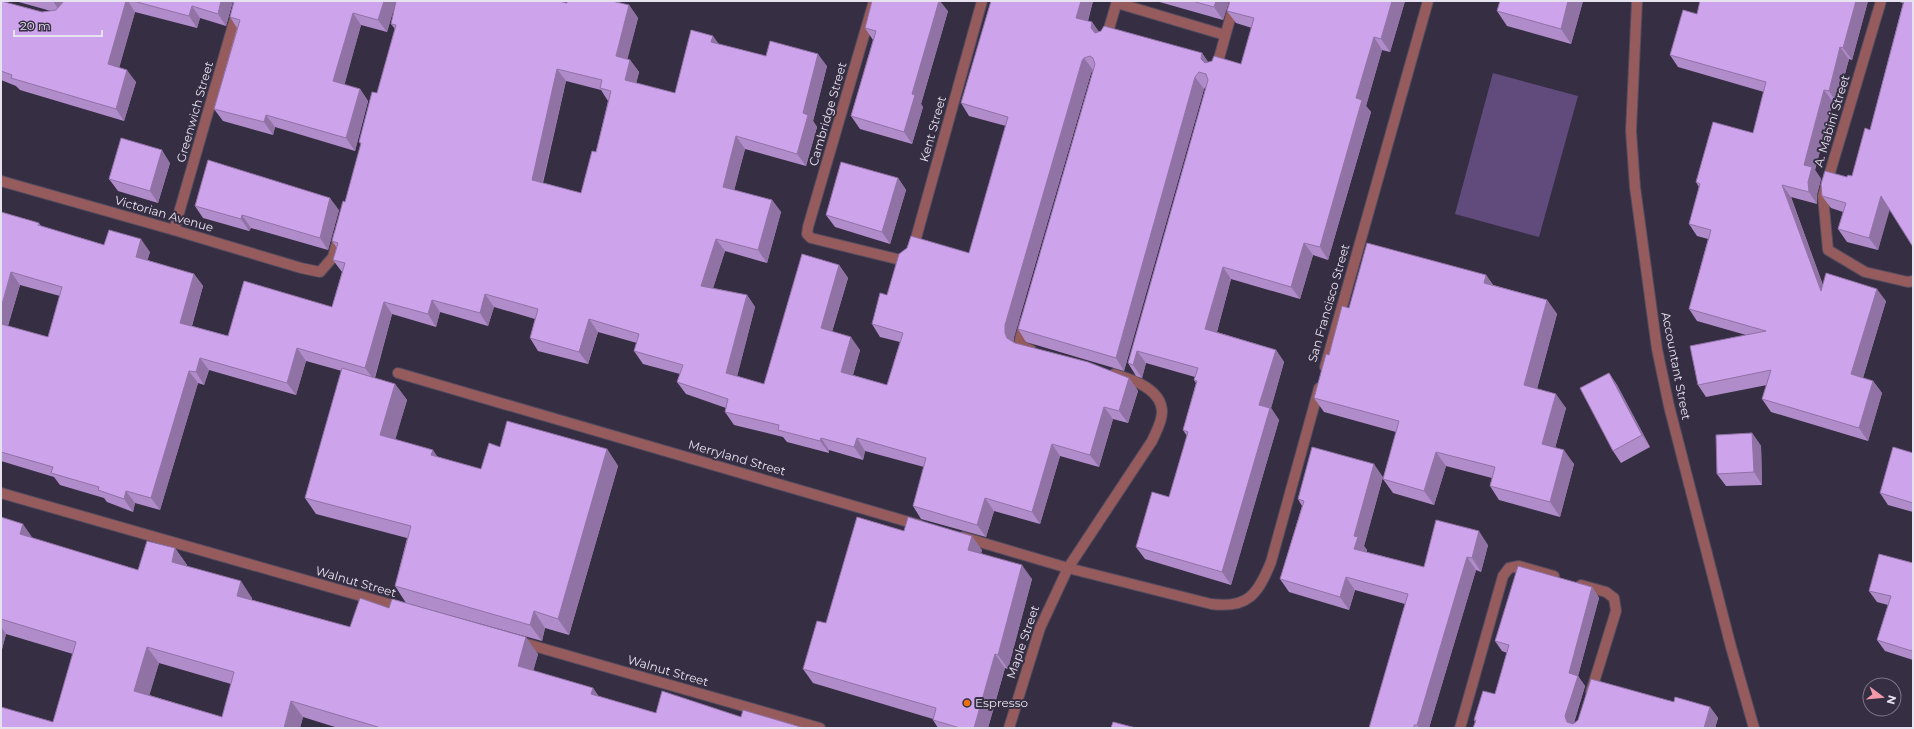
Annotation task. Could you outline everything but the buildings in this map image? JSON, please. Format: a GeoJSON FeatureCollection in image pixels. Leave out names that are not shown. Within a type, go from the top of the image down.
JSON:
{"type":"FeatureCollection","features":[{"type":"Feature","properties":{"kind":"street","name":"Greenwich Street"},"geometry":{"type":"LineString","coordinates":[[174,230],[240,1]]}},
{"type":"Feature","properties":{"kind":"street","name":"Cambridge Street"},"geometry":{"type":"LineString","coordinates":[[874,1],[807,234],[811,238],[905,262]]}},
{"type":"Feature","properties":{"kind":"street","name":"Kent Street"},"geometry":{"type":"LineString","coordinates":[[905,262],[911,256],[982,1]]}},
{"type":"Feature","properties":{"kind":"street"},"geometry":{"type":"LineString","coordinates":[[1216,68],[1235,1]]}},
{"type":"Feature","properties":{"kind":"street","name":"San Francisco Street"},"geometry":{"type":"LineString","coordinates":[[1068,568],[1228,607],[1241,603],[1254,594],[1264,579],[1271,562],[1428,1]]}},
{"type":"Feature","properties":{"kind":"street","name":"Accountant Street"},"geometry":{"type":"LineString","coordinates":[[1637,1],[1631,131],[1635,187],[1657,349],[1669,406],[1731,647],[1754,728]]}},
{"type":"Feature","properties":{"kind":"street","name":"A. Mabini Street"},"geometry":{"type":"LineString","coordinates":[[1881,1],[1823,196],[1828,250],[1865,272],[1908,282],[1913,281]]}},
{"type":"Feature","properties":{"kind":"street"},"geometry":{"type":"LineString","coordinates":[[1106,39],[1117,2],[1225,35]]}},
{"type":"Feature","properties":{"kind":"street","name":"Victorian Avenue"},"geometry":{"type":"LineString","coordinates":[[1,181],[301,268],[320,272],[333,257],[341,227]]}},
{"type":"Feature","properties":{"kind":"street"},"geometry":{"type":"LineString","coordinates":[[1028,308],[1020,339],[1020,345],[1026,349],[1041,353]]}},
{"type":"Feature","properties":{"kind":"street","name":"Maple Street"},"geometry":{"type":"LineString","coordinates":[[1009,728],[1040,628],[1068,568],[1152,441],[1160,423],[1162,412],[1160,400],[1150,390],[1130,374],[1107,372]]}},
{"type":"Feature","properties":{"kind":"street","name":"Merryland Street"},"geometry":{"type":"LineString","coordinates":[[398,373],[931,528]]}},
{"type":"Feature","properties":{"kind":"street","name":"Walnut Street"},"geometry":{"type":"LineString","coordinates":[[1,493],[413,611]]}},
{"type":"Feature","properties":{"kind":"street"},"geometry":{"type":"LineString","coordinates":[[954,535],[1068,568]]}},
{"type":"Feature","properties":{"kind":"street"},"geometry":{"type":"LineString","coordinates":[[1460,728],[1503,576],[1509,568],[1519,566],[1606,592],[1614,598],[1616,611],[1589,699]]}},
{"type":"Feature","properties":{"kind":"street","name":"Walnut Street"},"geometry":{"type":"LineString","coordinates":[[510,639],[820,728]]}},
{"type":"Feature","properties":{"kind":"shaded area"},"geometry":{"type":"Polygon","coordinates":[[[1493,73],[1578,96],[1539,237],[1455,214],[1493,73]]]}},
{"type":"Feature","properties":{"kind":"place","name":"Espresso"},"geometry":{"type":"Point","coordinates":[967,703]}}]}
